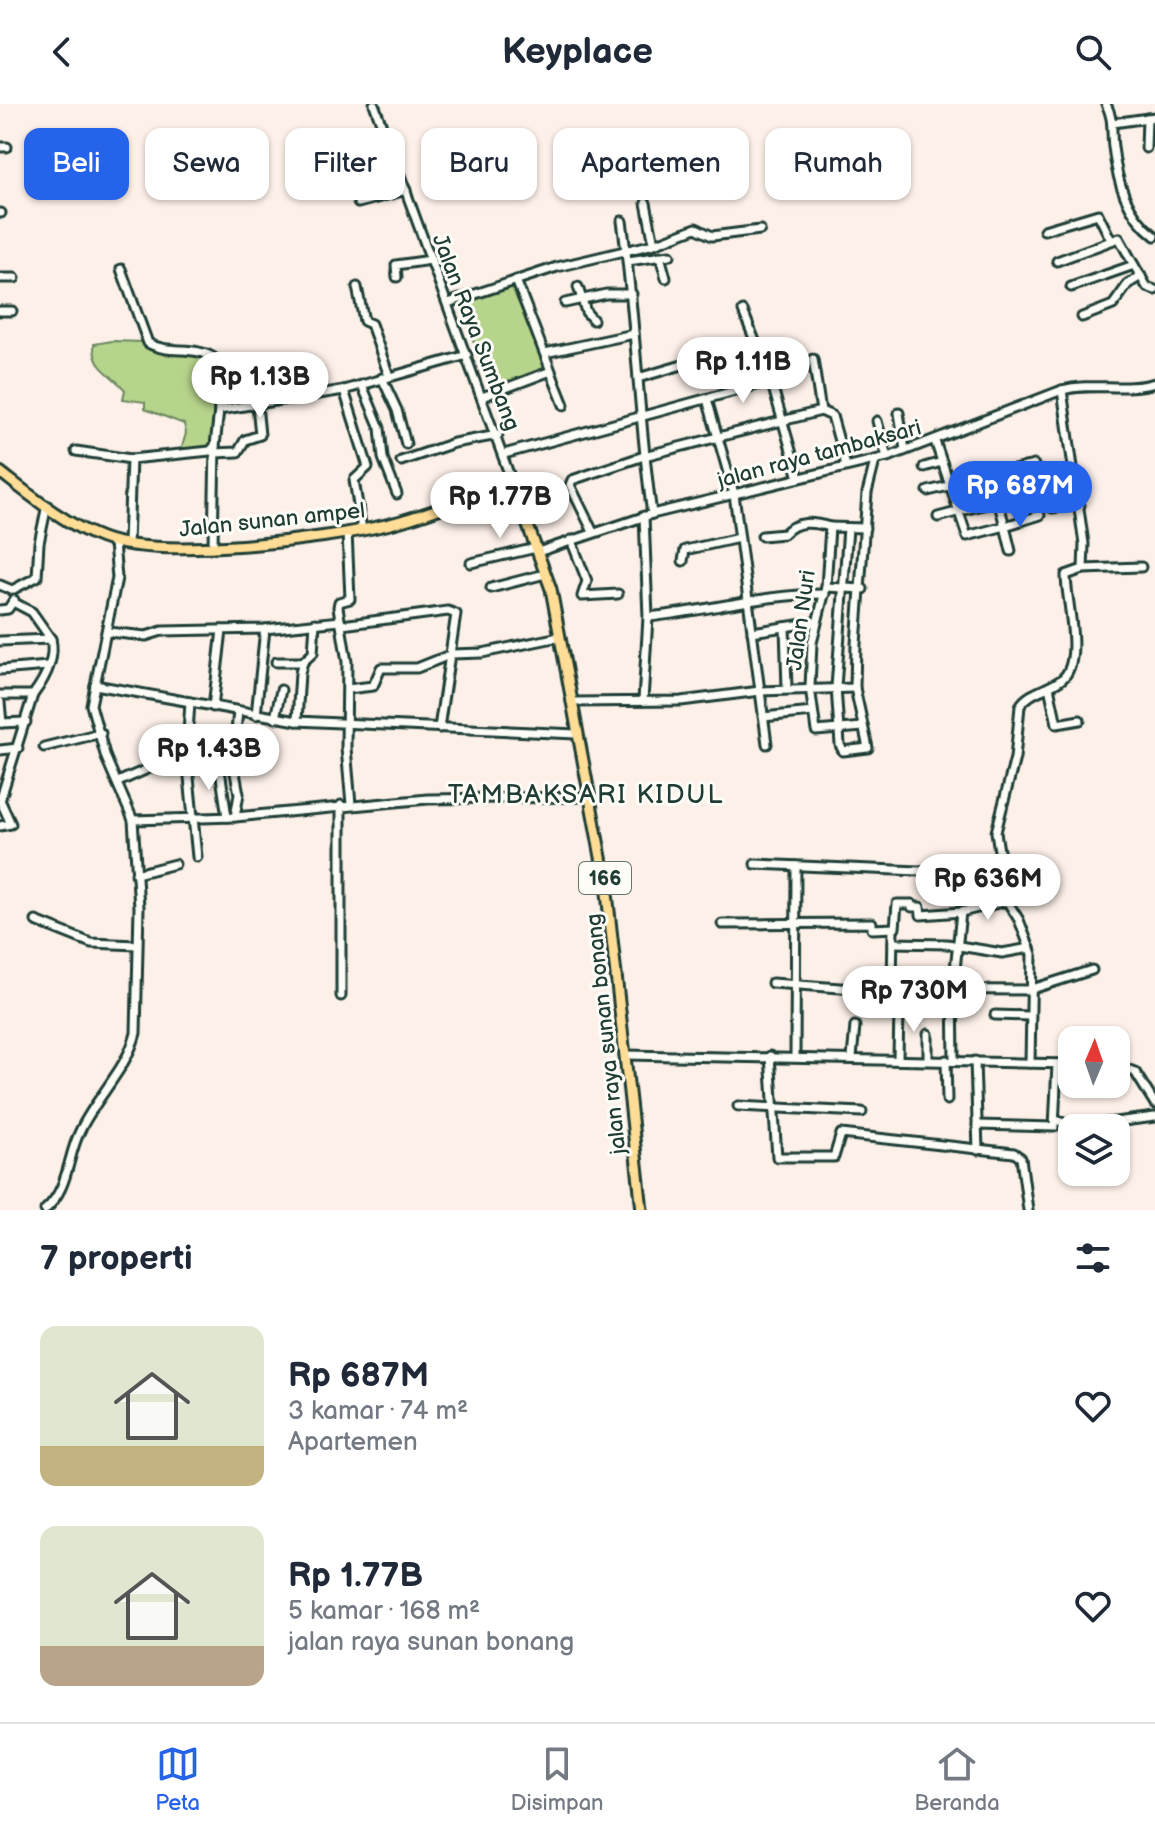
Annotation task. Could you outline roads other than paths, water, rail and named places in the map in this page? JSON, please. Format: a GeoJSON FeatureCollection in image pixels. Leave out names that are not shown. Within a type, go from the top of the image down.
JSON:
{"type":"FeatureCollection","features":[{"type":"Feature","properties":{"kind":"main road","name":"Jalan sunan ampel"},"geometry":{"type":"LineString","coordinates":[[0,472],[99,538],[128,544],[213,546],[362,530],[425,513],[512,482]]}},
{"type":"Feature","properties":{"kind":"main road","name":"jalan raya sunan bonang"},"geometry":{"type":"LineString","coordinates":[[512,482],[545,574],[614,936],[642,1210]]}},
{"type":"Feature","properties":{"kind":"street","name":"Jalan Raya Sumbang"},"geometry":{"type":"LineString","coordinates":[[374,104],[498,435],[512,482]]}},
{"type":"Feature","properties":{"kind":"street"},"geometry":{"type":"LineString","coordinates":[[1106,104],[1113,123],[1112,145],[1128,208],[1136,220],[1155,236]]}},
{"type":"Feature","properties":{"kind":"street"},"geometry":{"type":"LineString","coordinates":[[1113,123],[1151,118],[1146,148]]}},
{"type":"Feature","properties":{"kind":"street"},"geometry":{"type":"LineString","coordinates":[[358,203],[406,190]]}},
{"type":"Feature","properties":{"kind":"street"},"geometry":{"type":"LineString","coordinates":[[646,203],[654,244]]}},
{"type":"Feature","properties":{"kind":"street"},"geometry":{"type":"LineString","coordinates":[[1044,230],[1098,214],[1111,240]]}},
{"type":"Feature","properties":{"kind":"street"},"geometry":{"type":"LineString","coordinates":[[622,221],[632,294],[648,515],[648,617],[643,701]]}},
{"type":"Feature","properties":{"kind":"street"},"geometry":{"type":"LineString","coordinates":[[448,303],[516,280],[654,244],[698,228],[712,236],[760,230]]}},
{"type":"Feature","properties":{"kind":"street"},"geometry":{"type":"LineString","coordinates":[[1057,261],[1121,239],[1147,287],[1155,290]]}},
{"type":"Feature","properties":{"kind":"street"},"geometry":{"type":"LineString","coordinates":[[628,261],[670,255]]}},
{"type":"Feature","properties":{"kind":"street"},"geometry":{"type":"LineString","coordinates":[[660,256],[666,278]]}},
{"type":"Feature","properties":{"kind":"street"},"geometry":{"type":"LineString","coordinates":[[397,277],[396,265],[431,260]]}},
{"type":"Feature","properties":{"kind":"street"},"geometry":{"type":"LineString","coordinates":[[1071,287],[1134,265]]}},
{"type":"Feature","properties":{"kind":"street"},"geometry":{"type":"LineString","coordinates":[[121,269],[148,343],[161,348],[202,352],[214,358],[219,410],[213,546]]}},
{"type":"Feature","properties":{"kind":"street"},"geometry":{"type":"LineString","coordinates":[[1082,317],[1113,305],[1128,284],[1141,276]]}},
{"type":"Feature","properties":{"kind":"street"},"geometry":{"type":"LineString","coordinates":[[0,278],[15,278]]}},
{"type":"Feature","properties":{"kind":"street"},"geometry":{"type":"LineString","coordinates":[[516,280],[564,405]]}},
{"type":"Feature","properties":{"kind":"street"},"geometry":{"type":"LineString","coordinates":[[357,287],[364,321],[371,324],[406,444]]}},
{"type":"Feature","properties":{"kind":"street"},"geometry":{"type":"LineString","coordinates":[[578,287],[586,312],[593,320]]}},
{"type":"Feature","properties":{"kind":"street"},"geometry":{"type":"LineString","coordinates":[[565,303],[606,294],[632,294]]}},
{"type":"Feature","properties":{"kind":"street"},"geometry":{"type":"LineString","coordinates":[[0,311],[12,311]]}},
{"type":"Feature","properties":{"kind":"street"},"geometry":{"type":"LineString","coordinates":[[743,311],[771,381],[799,478]]}},
{"type":"Feature","properties":{"kind":"street"},"geometry":{"type":"LineString","coordinates":[[545,353],[634,334]]}},
{"type":"Feature","properties":{"kind":"street"},"geometry":{"type":"LineString","coordinates":[[219,410],[344,390],[467,355]]}},
{"type":"Feature","properties":{"kind":"street"},"geometry":{"type":"LineString","coordinates":[[813,359],[821,411]]}},
{"type":"Feature","properties":{"kind":"street"},"geometry":{"type":"LineString","coordinates":[[638,378],[689,363]]}},
{"type":"Feature","properties":{"kind":"street"},"geometry":{"type":"LineString","coordinates":[[482,397],[551,372]]}},
{"type":"Feature","properties":{"kind":"street"},"geometry":{"type":"LineString","coordinates":[[504,454],[771,381]]}},
{"type":"Feature","properties":{"kind":"street","name":"jalan raya tambaksari"},"geometry":{"type":"LineString","coordinates":[[471,563],[537,550],[648,515],[875,461],[935,441],[1062,390],[1087,386],[1131,389],[1155,383]]}},
{"type":"Feature","properties":{"kind":"street"},"geometry":{"type":"LineString","coordinates":[[362,385],[380,428],[385,467],[397,494]]}},
{"type":"Feature","properties":{"kind":"street"},"geometry":{"type":"LineString","coordinates":[[344,390],[368,467],[354,480],[362,530]]}},
{"type":"Feature","properties":{"kind":"street"},"geometry":{"type":"LineString","coordinates":[[1062,390],[1080,505],[1083,569]]}},
{"type":"Feature","properties":{"kind":"street"},"geometry":{"type":"LineString","coordinates":[[707,399],[734,494],[767,744]]}},
{"type":"Feature","properties":{"kind":"street"},"geometry":{"type":"LineString","coordinates":[[76,451],[131,459],[215,450],[238,452],[245,440],[261,434],[257,405]]}},
{"type":"Feature","properties":{"kind":"street"},"geometry":{"type":"LineString","coordinates":[[593,532],[571,481],[644,456],[718,436],[821,411],[832,416],[846,466]]}},
{"type":"Feature","properties":{"kind":"street"},"geometry":{"type":"LineString","coordinates":[[899,413],[905,450]]}},
{"type":"Feature","properties":{"kind":"street"},"geometry":{"type":"LineString","coordinates":[[877,421],[887,457]]}},
{"type":"Feature","properties":{"kind":"street"},"geometry":{"type":"LineString","coordinates":[[401,461],[454,443],[498,435]]}},
{"type":"Feature","properties":{"kind":"street"},"geometry":{"type":"LineString","coordinates":[[935,441],[967,536],[1040,515]]}},
{"type":"Feature","properties":{"kind":"street"},"geometry":{"type":"LineString","coordinates":[[128,544],[131,459]]}},
{"type":"Feature","properties":{"kind":"street"},"geometry":{"type":"LineString","coordinates":[[848,528],[836,687],[838,730],[841,750],[864,751],[868,748],[855,688],[856,644],[863,589],[867,493],[875,461]]}},
{"type":"Feature","properties":{"kind":"street"},"geometry":{"type":"LineString","coordinates":[[924,467],[942,462]]}},
{"type":"Feature","properties":{"kind":"street"},"geometry":{"type":"LineString","coordinates":[[928,491],[1029,466],[1032,492],[938,517]]}},
{"type":"Feature","properties":{"kind":"street"},"geometry":{"type":"LineString","coordinates":[[991,476],[1011,551]]}},
{"type":"Feature","properties":{"kind":"street"},"geometry":{"type":"LineString","coordinates":[[12,590],[37,577],[45,504]]}},
{"type":"Feature","properties":{"kind":"street"},"geometry":{"type":"LineString","coordinates":[[1052,508],[1080,505]]}},
{"type":"Feature","properties":{"kind":"street"},"geometry":{"type":"LineString","coordinates":[[762,536],[784,534],[791,527],[803,523],[865,528]]}},
{"type":"Feature","properties":{"kind":"street","name":"Jalan Nuri"},"geometry":{"type":"LineString","coordinates":[[813,712],[810,687],[816,622],[826,590],[830,527]]}},
{"type":"Feature","properties":{"kind":"street"},"geometry":{"type":"LineString","coordinates":[[347,532],[350,599],[338,603],[348,689],[351,804]]}},
{"type":"Feature","properties":{"kind":"street"},"geometry":{"type":"LineString","coordinates":[[683,561],[685,550],[739,538]]}},
{"type":"Feature","properties":{"kind":"street"},"geometry":{"type":"LineString","coordinates":[[571,540],[587,581],[582,596],[618,594]]}},
{"type":"Feature","properties":{"kind":"street"},"geometry":{"type":"LineString","coordinates":[[45,1210],[55,1200],[67,1177],[81,1128],[134,1043],[137,945],[133,820],[106,758],[91,705],[117,578],[114,543]]}},
{"type":"Feature","properties":{"kind":"street"},"geometry":{"type":"LineString","coordinates":[[1030,1063],[1030,948],[1007,901],[996,826],[1015,758],[1020,706],[1024,699],[1049,687],[1070,671],[1072,636],[1066,575],[1083,569],[1141,567]]}},
{"type":"Feature","properties":{"kind":"street"},"geometry":{"type":"LineString","coordinates":[[491,588],[545,574]]}},
{"type":"Feature","properties":{"kind":"street"},"geometry":{"type":"LineString","coordinates":[[0,585],[12,590]]}},
{"type":"Feature","properties":{"kind":"street"},"geometry":{"type":"LineString","coordinates":[[648,617],[699,611],[747,599],[843,588],[863,589]]}},
{"type":"Feature","properties":{"kind":"street"},"geometry":{"type":"LineString","coordinates":[[12,590],[13,602]]}},
{"type":"Feature","properties":{"kind":"street"},"geometry":{"type":"LineString","coordinates":[[0,610],[13,602]]}},
{"type":"Feature","properties":{"kind":"street"},"geometry":{"type":"LineString","coordinates":[[0,826],[11,824],[0,802],[4,776],[18,748],[33,695],[48,666],[51,639],[32,612],[13,602]]}},
{"type":"Feature","properties":{"kind":"street"},"geometry":{"type":"LineString","coordinates":[[108,632],[146,636],[162,631],[265,629],[451,611],[458,618],[449,655],[439,728]]}},
{"type":"Feature","properties":{"kind":"street"},"geometry":{"type":"LineString","coordinates":[[752,632],[816,622]]}},
{"type":"Feature","properties":{"kind":"street"},"geometry":{"type":"LineString","coordinates":[[276,662],[303,662],[313,653],[315,623]]}},
{"type":"Feature","properties":{"kind":"street"},"geometry":{"type":"LineString","coordinates":[[785,627],[787,689]]}},
{"type":"Feature","properties":{"kind":"street"},"geometry":{"type":"LineString","coordinates":[[256,715],[265,629]]}},
{"type":"Feature","properties":{"kind":"street"},"geometry":{"type":"LineString","coordinates":[[213,707],[222,630]]}},
{"type":"Feature","properties":{"kind":"street"},"geometry":{"type":"LineString","coordinates":[[348,689],[373,686],[381,668],[417,668],[449,655],[482,653],[559,637]]}},
{"type":"Feature","properties":{"kind":"street"},"geometry":{"type":"LineString","coordinates":[[0,641],[51,639]]}},
{"type":"Feature","properties":{"kind":"street"},"geometry":{"type":"LineString","coordinates":[[297,721],[303,662]]}},
{"type":"Feature","properties":{"kind":"street"},"geometry":{"type":"LineString","coordinates":[[0,670],[48,666]]}},
{"type":"Feature","properties":{"kind":"street"},"geometry":{"type":"LineString","coordinates":[[95,685],[297,721],[576,734]]}},
{"type":"Feature","properties":{"kind":"street"},"geometry":{"type":"LineString","coordinates":[[571,702],[684,701],[810,687],[855,688]]}},
{"type":"Feature","properties":{"kind":"street"},"geometry":{"type":"LineString","coordinates":[[1049,687],[1057,724],[1080,720]]}},
{"type":"Feature","properties":{"kind":"street"},"geometry":{"type":"LineString","coordinates":[[275,718],[281,690]]}},
{"type":"Feature","properties":{"kind":"street"},"geometry":{"type":"LineString","coordinates":[[0,695],[33,695]]}},
{"type":"Feature","properties":{"kind":"street"},"geometry":{"type":"LineString","coordinates":[[0,702],[1,723],[26,722]]}},
{"type":"Feature","properties":{"kind":"street"},"geometry":{"type":"LineString","coordinates":[[186,763],[190,702]]}},
{"type":"Feature","properties":{"kind":"street"},"geometry":{"type":"LineString","coordinates":[[231,817],[239,794],[233,762],[238,711]]}},
{"type":"Feature","properties":{"kind":"street"},"geometry":{"type":"LineString","coordinates":[[763,717],[813,712],[816,731],[863,727]]}},
{"type":"Feature","properties":{"kind":"street"},"geometry":{"type":"LineString","coordinates":[[44,747],[101,733]]}},
{"type":"Feature","properties":{"kind":"street"},"geometry":{"type":"LineString","coordinates":[[0,750],[18,748]]}},
{"type":"Feature","properties":{"kind":"street"},"geometry":{"type":"LineString","coordinates":[[118,782],[153,764],[233,762]]}},
{"type":"Feature","properties":{"kind":"street"},"geometry":{"type":"LineString","coordinates":[[219,763],[231,817]]}},
{"type":"Feature","properties":{"kind":"street"},"geometry":{"type":"LineString","coordinates":[[189,777],[197,857]]}},
{"type":"Feature","properties":{"kind":"street"},"geometry":{"type":"LineString","coordinates":[[133,820],[231,817],[428,799],[588,797]]}},
{"type":"Feature","properties":{"kind":"street"},"geometry":{"type":"LineString","coordinates":[[341,805],[341,996]]}},
{"type":"Feature","properties":{"kind":"street"},"geometry":{"type":"LineString","coordinates":[[136,874],[175,864]]}},
{"type":"Feature","properties":{"kind":"street"},"geometry":{"type":"LineString","coordinates":[[755,864],[919,871],[1000,864]]}},
{"type":"Feature","properties":{"kind":"street"},"geometry":{"type":"LineString","coordinates":[[795,1056],[796,866]]}},
{"type":"Feature","properties":{"kind":"street"},"geometry":{"type":"LineString","coordinates":[[722,924],[872,923],[872,929],[893,928],[897,925],[897,904],[920,907],[921,915],[961,912],[1007,901]]}},
{"type":"Feature","properties":{"kind":"street"},"geometry":{"type":"LineString","coordinates":[[947,1100],[961,912]]}},
{"type":"Feature","properties":{"kind":"street"},"geometry":{"type":"LineString","coordinates":[[36,921],[91,943],[137,945]]}},
{"type":"Feature","properties":{"kind":"street"},"geometry":{"type":"LineString","coordinates":[[892,989],[893,928]]}},
{"type":"Feature","properties":{"kind":"street"},"geometry":{"type":"LineString","coordinates":[[893,943],[958,946],[1002,953],[1030,948]]}},
{"type":"Feature","properties":{"kind":"street"},"geometry":{"type":"LineString","coordinates":[[772,983],[892,989],[1029,990],[1092,970]]}},
{"type":"Feature","properties":{"kind":"street"},"geometry":{"type":"LineString","coordinates":[[898,1059],[899,1009]]}},
{"type":"Feature","properties":{"kind":"street"},"geometry":{"type":"LineString","coordinates":[[995,1015],[1029,1016]]}},
{"type":"Feature","properties":{"kind":"street"},"geometry":{"type":"LineString","coordinates":[[852,1058],[855,1026]]}},
{"type":"Feature","properties":{"kind":"street"},"geometry":{"type":"LineString","coordinates":[[928,1034],[928,1060]]}},
{"type":"Feature","properties":{"kind":"street"},"geometry":{"type":"LineString","coordinates":[[626,1055],[795,1056],[1057,1064],[1056,1120],[1052,1128],[977,1125]]}},
{"type":"Feature","properties":{"kind":"street"},"geometry":{"type":"LineString","coordinates":[[770,1056],[778,1157],[834,1157],[837,1136],[841,1134],[1020,1156],[1028,1210]]}},
{"type":"Feature","properties":{"kind":"street"},"geometry":{"type":"LineString","coordinates":[[975,1061],[978,1150]]}},
{"type":"Feature","properties":{"kind":"street"},"geometry":{"type":"LineString","coordinates":[[1130,1070],[1135,1072],[1155,1104]]}},
{"type":"Feature","properties":{"kind":"street"},"geometry":{"type":"LineString","coordinates":[[738,1106],[862,1112]]}},
{"type":"Feature","properties":{"kind":"street"},"geometry":{"type":"LineString","coordinates":[[1056,1120],[1075,1127],[1155,1117]]}},
{"type":"Feature","properties":{"kind":"district","name":"TAMBAKSARI KIDUL"},"geometry":{"type":"Point","coordinates":[586,794]}}]}
